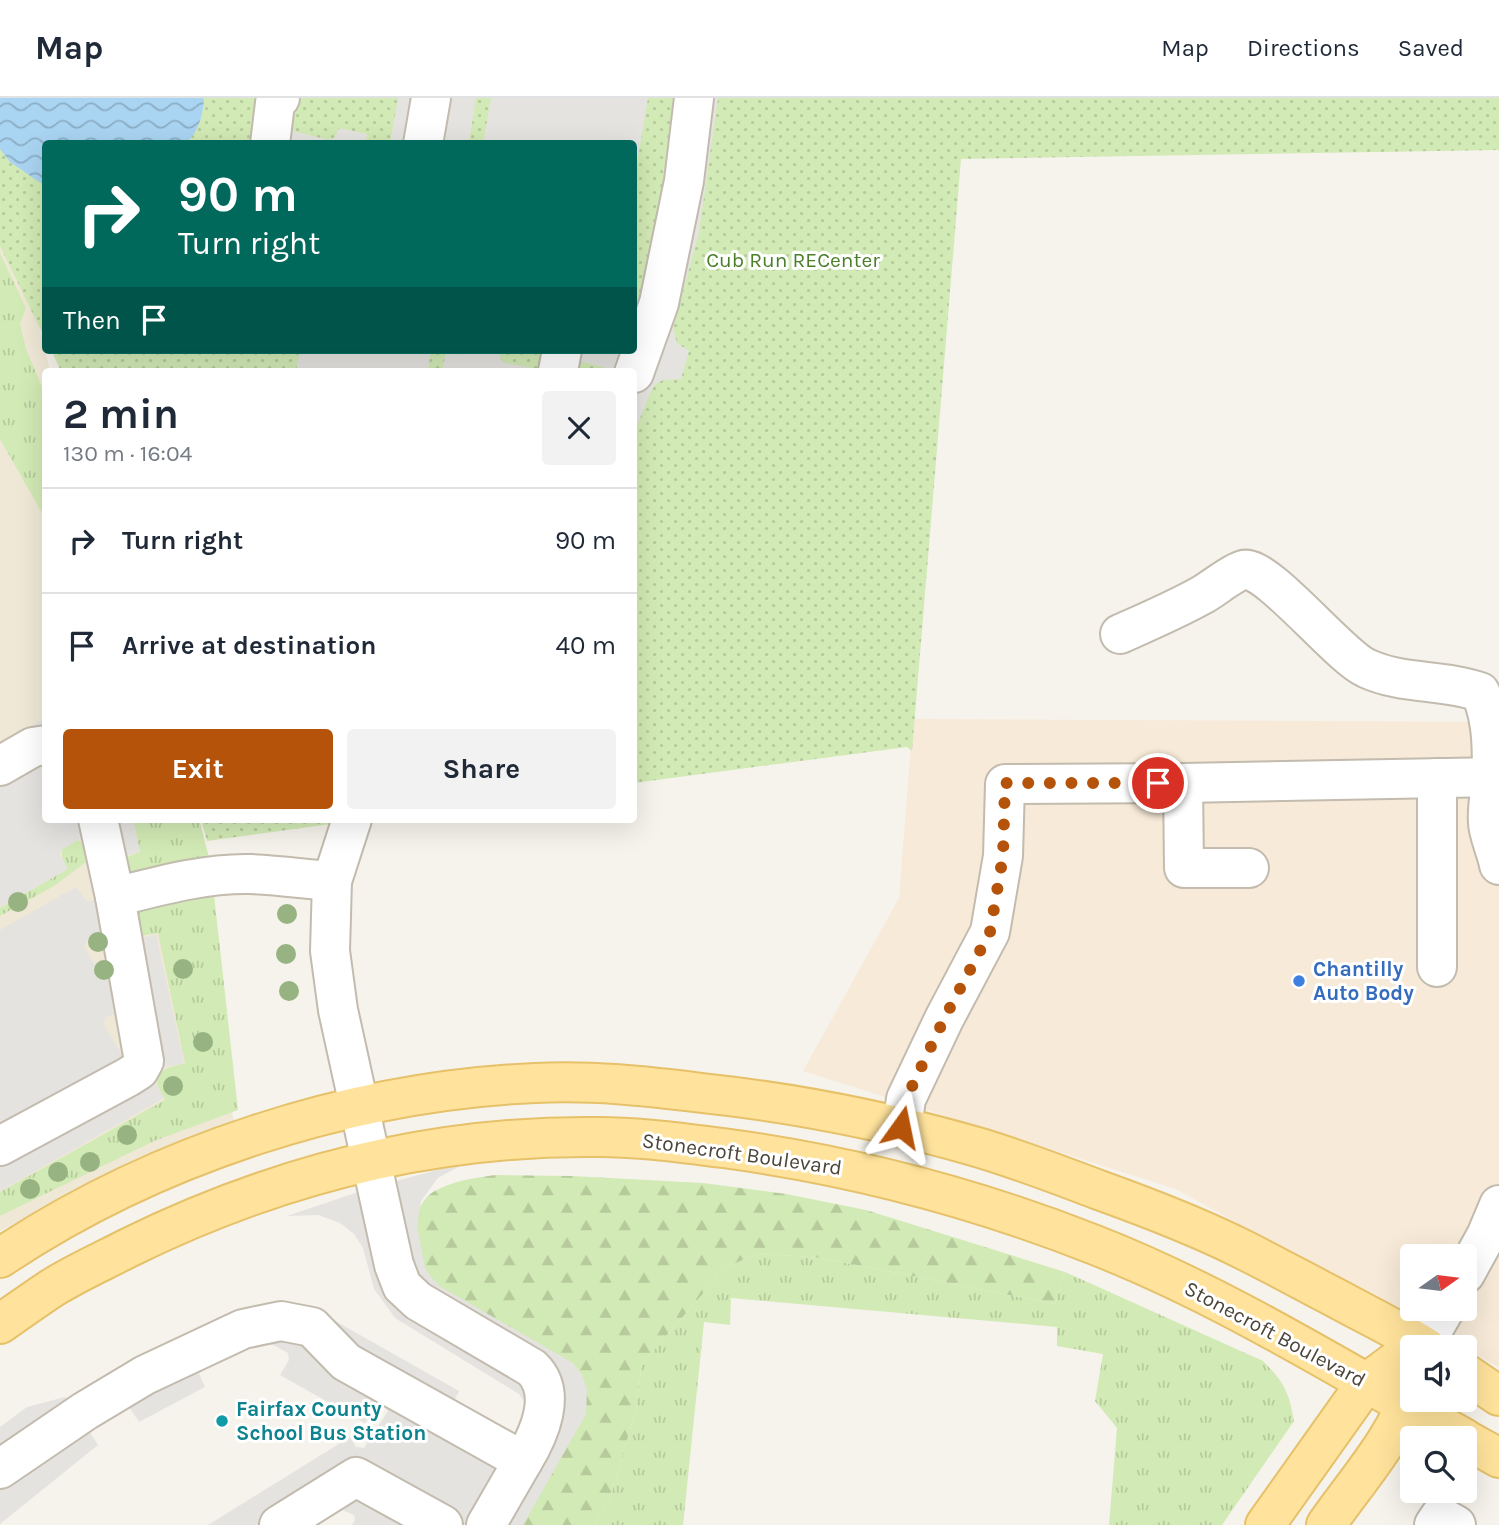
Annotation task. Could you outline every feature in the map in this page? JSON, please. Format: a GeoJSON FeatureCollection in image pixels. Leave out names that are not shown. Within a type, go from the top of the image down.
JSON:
{"type":"FeatureCollection","features":[{"type":"Feature","properties":{"kind":"main road"},"geometry":{"type":"LineString","coordinates":[[0,1258],[114,1192],[188,1159],[266,1132],[361,1107],[463,1088],[538,1083],[619,1083],[825,1110],[977,1147],[1162,1213],[1245,1250],[1400,1336]]}},
{"type":"Feature","properties":{"kind":"main road","name":"Stonecroft Boulevard"},"geometry":{"type":"LineString","coordinates":[[0,1324],[53,1287],[180,1223],[237,1199],[299,1179],[372,1159],[452,1146],[595,1137],[650,1139],[728,1149],[855,1171],[948,1194],[1024,1219],[1098,1246],[1311,1350],[1366,1383],[1400,1393]]}},
{"type":"Feature","properties":{"kind":"main road"},"geometry":{"type":"LineString","coordinates":[[1265,1525],[1366,1383],[1400,1359]]}},
{"type":"Feature","properties":{"kind":"main road"},"geometry":{"type":"LineString","coordinates":[[1477,1381],[1499,1396]]}},
{"type":"Feature","properties":{"kind":"main road"},"geometry":{"type":"LineString","coordinates":[[1326,1525],[1389,1436],[1401,1412]]}},
{"type":"Feature","properties":{"kind":"main road","name":"Stonecroft Boulevard"},"geometry":{"type":"LineString","coordinates":[[1429,1412],[1447,1426]]}},
{"type":"Feature","properties":{"kind":"main road","name":"Stonecroft Boulevard"},"geometry":{"type":"LineString","coordinates":[[1477,1446],[1499,1458]]}},
{"type":"Feature","properties":{"kind":"street"},"geometry":{"type":"LineString","coordinates":[[424,140],[431,98]]}},
{"type":"Feature","properties":{"kind":"street"},"geometry":{"type":"LineString","coordinates":[[636,358],[659,303],[684,181],[694,98]]}},
{"type":"Feature","properties":{"kind":"street"},"geometry":{"type":"LineString","coordinates":[[271,140],[276,100]]}},
{"type":"Feature","properties":{"kind":"street"},"geometry":{"type":"LineString","coordinates":[[1120,634],[1202,596],[1243,569],[1252,570],[1296,605],[1343,653],[1364,668],[1395,679],[1460,685],[1480,692],[1487,707],[1495,777],[1488,825],[1499,865]]}},
{"type":"Feature","properties":{"kind":"street"},"geometry":{"type":"LineString","coordinates":[[0,766],[33,747],[42,746]]}},
{"type":"Feature","properties":{"kind":"street"},"geometry":{"type":"LineString","coordinates":[[901,1127],[906,1099],[990,932],[1003,856],[1005,783],[1183,783],[1495,777]]}},
{"type":"Feature","properties":{"kind":"street"},"geometry":{"type":"LineString","coordinates":[[1437,778],[1437,967]]}},
{"type":"Feature","properties":{"kind":"street"},"geometry":{"type":"LineString","coordinates":[[1183,783],[1184,868],[1249,868]]}},
{"type":"Feature","properties":{"kind":"street"},"geometry":{"type":"LineString","coordinates":[[0,1146],[128,1077],[139,1070],[144,1061],[99,823]]}},
{"type":"Feature","properties":{"kind":"street"},"geometry":{"type":"LineString","coordinates":[[351,823],[332,881],[330,951],[338,1010],[394,1265],[402,1286],[418,1301],[532,1368],[541,1376],[545,1404],[537,1438],[486,1525]]}},
{"type":"Feature","properties":{"kind":"street"},"geometry":{"type":"LineString","coordinates":[[115,897],[219,875],[249,874],[332,881]]}},
{"type":"Feature","properties":{"kind":"street"},"geometry":{"type":"LineString","coordinates":[[1477,1252],[1499,1205]]}},
{"type":"Feature","properties":{"kind":"street"},"geometry":{"type":"LineString","coordinates":[[0,1469],[85,1411],[145,1375],[243,1329],[281,1321],[312,1327],[346,1362],[523,1461]]}},
{"type":"Feature","properties":{"kind":"street"},"geometry":{"type":"LineString","coordinates":[[279,1525],[356,1477],[392,1513],[443,1525]]}},
{"type":"Feature","properties":{"kind":"street"},"geometry":{"type":"LineString","coordinates":[[1434,1525],[1440,1516],[1456,1525]]}},
{"type":"Feature","properties":{"kind":"shaded area"},"geometry":{"type":"Polygon","coordinates":[[[256,98],[302,98],[296,105],[289,124],[293,131],[329,140],[257,140],[260,113],[256,98]]]}},
{"type":"Feature","properties":{"kind":"shaded area"},"geometry":{"type":"Polygon","coordinates":[[[398,98],[476,98],[469,140],[391,140],[398,98]]]}},
{"type":"Feature","properties":{"kind":"shaded area"},"geometry":{"type":"Polygon","coordinates":[[[491,98],[648,98],[637,163],[637,140],[484,140],[491,98]]]}},
{"type":"Feature","properties":{"kind":"shaded area"},"geometry":{"type":"Polygon","coordinates":[[[681,98],[718,98],[699,232],[673,329],[677,343],[689,351],[681,379],[657,383],[637,426],[637,368],[605,368],[583,362],[576,368],[540,368],[545,358],[541,354],[637,354],[637,334],[681,98]]]}},
{"type":"Feature","properties":{"kind":"shaded area"},"geometry":{"type":"Polygon","coordinates":[[[339,128],[367,134],[366,140],[329,140],[335,137],[339,128]]]}},
{"type":"Feature","properties":{"kind":"shaded area"},"geometry":{"type":"Polygon","coordinates":[[[0,166],[42,338],[42,354],[46,354],[49,368],[42,368],[42,823],[161,823],[235,1124],[61,1200],[0,1231],[0,166]]]}},
{"type":"Feature","properties":{"kind":"shaded area"},"geometry":{"type":"Polygon","coordinates":[[[299,354],[430,354],[428,368],[297,368],[299,354]]]}},
{"type":"Feature","properties":{"kind":"shaded area"},"geometry":{"type":"Polygon","coordinates":[[[445,354],[500,354],[499,357],[504,363],[533,368],[443,368],[445,354]]]}},
{"type":"Feature","properties":{"kind":"shaded area"},"geometry":{"type":"Polygon","coordinates":[[[913,719],[1499,722],[1499,1367],[1477,1355],[1477,1335],[1441,1335],[1416,1321],[1477,1321],[1477,1244],[1400,1244],[1400,1312],[1176,1189],[803,1071],[899,898],[913,719]]]}},
{"type":"Feature","properties":{"kind":"shaded area"},"geometry":{"type":"Polygon","coordinates":[[[42,720],[42,823],[134,823],[140,852],[120,857],[140,938],[156,935],[184,1063],[164,1067],[156,1077],[155,1083],[164,1098],[0,1191],[0,930],[76,887],[86,901],[93,901],[96,895],[83,841],[79,839],[61,850],[60,855],[68,869],[0,907],[0,744],[42,720]],[[97,934],[87,940],[84,947],[104,980],[111,980],[105,937],[97,934]],[[114,1014],[105,1018],[104,1025],[126,1061],[122,1017],[114,1014]]]}},
{"type":"Feature","properties":{"kind":"shaded area"},"geometry":{"type":"Polygon","coordinates":[[[467,1162],[438,1178],[421,1201],[417,1226],[425,1268],[441,1287],[573,1363],[582,1375],[587,1389],[586,1414],[523,1525],[352,1525],[354,1515],[338,1508],[305,1525],[208,1525],[350,1437],[356,1447],[364,1448],[388,1411],[383,1404],[376,1404],[365,1423],[280,1375],[289,1360],[288,1353],[273,1345],[259,1342],[202,1368],[199,1373],[205,1387],[139,1422],[126,1405],[89,1431],[98,1445],[0,1524],[0,1427],[27,1407],[65,1397],[69,1399],[300,1320],[307,1305],[459,1391],[452,1405],[513,1447],[526,1412],[524,1401],[519,1394],[395,1318],[374,1289],[363,1248],[354,1234],[340,1223],[318,1215],[287,1216],[370,1188],[467,1162]]]}},
{"type":"Feature","properties":{"kind":"green space","name":"Cub Run RECenter"},"geometry":{"type":"Polygon","coordinates":[[[0,98],[1499,98],[1499,150],[961,159],[912,751],[907,747],[637,783],[637,368],[60,368],[53,354],[637,354],[637,140],[42,140],[42,333],[0,246],[0,98]]]}},
{"type":"Feature","properties":{"kind":"green space"},"geometry":{"type":"Polygon","coordinates":[[[0,253],[26,308],[20,324],[26,349],[42,387],[42,513],[0,439],[0,253]]]}},
{"type":"Feature","properties":{"kind":"green space"},"geometry":{"type":"Polygon","coordinates":[[[134,823],[200,823],[210,861],[128,876],[122,859],[140,852],[134,823]]]}},
{"type":"Feature","properties":{"kind":"green space"},"geometry":{"type":"Polygon","coordinates":[[[202,823],[339,823],[207,841],[202,823]]]}},
{"type":"Feature","properties":{"kind":"green space"},"geometry":{"type":"Polygon","coordinates":[[[78,840],[82,843],[86,862],[54,886],[0,916],[0,908],[68,869],[62,858],[62,849],[78,840]]]}},
{"type":"Feature","properties":{"kind":"green space"},"geometry":{"type":"Polygon","coordinates":[[[214,895],[238,1110],[154,1141],[0,1216],[0,1192],[165,1100],[157,1085],[159,1075],[166,1069],[185,1063],[158,933],[140,936],[137,912],[214,895]]]}},
{"type":"Feature","properties":{"kind":"green space"},"geometry":{"type":"Polygon","coordinates":[[[495,1175],[703,1183],[786,1194],[866,1210],[1065,1272],[1055,1304],[821,1258],[758,1253],[725,1268],[642,1364],[636,1409],[610,1498],[594,1525],[521,1525],[577,1373],[564,1358],[433,1288],[423,1273],[415,1235],[419,1210],[424,1200],[433,1192],[455,1183],[495,1175]]]}},
{"type":"Feature","properties":{"kind":"green space"},"geometry":{"type":"Polygon","coordinates":[[[758,1253],[821,1258],[1055,1304],[1065,1272],[1263,1361],[1284,1388],[1294,1421],[1222,1525],[1109,1525],[1117,1428],[1095,1401],[1103,1354],[1057,1346],[1057,1327],[731,1298],[730,1325],[704,1322],[683,1525],[594,1525],[610,1498],[636,1409],[642,1364],[725,1268],[758,1253]]]}},
{"type":"Feature","properties":{"kind":"water"},"geometry":{"type":"Polygon","coordinates":[[[0,98],[204,100],[199,123],[189,140],[42,140],[42,184],[10,162],[0,149],[0,98]]]}},
{"type":"Feature","properties":{"kind":"place","name":"Chantilly Auto Body"},"geometry":{"type":"Point","coordinates":[1299,981]}},
{"type":"Feature","properties":{"kind":"place","name":"Fairfax County School Bus Station"},"geometry":{"type":"Point","coordinates":[222,1421]}},
{"type":"Feature","properties":{"kind":"route"},"geometry":{"type":"LineString","coordinates":[[901,1127],[906,1099],[990,932],[1003,856],[1005,783],[1158,783]]}}]}
